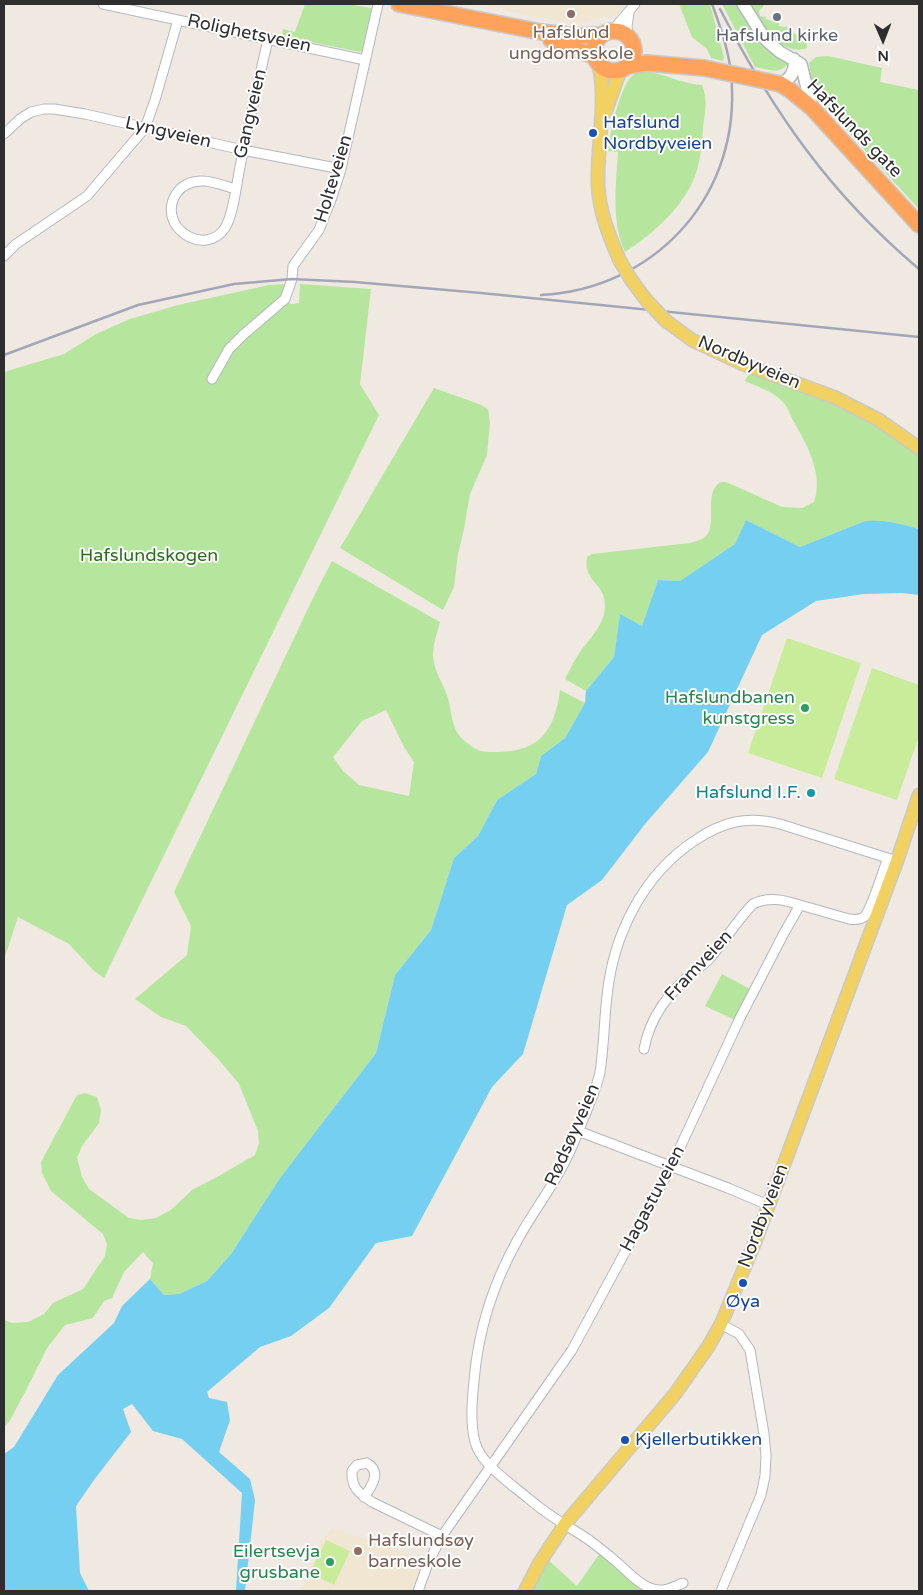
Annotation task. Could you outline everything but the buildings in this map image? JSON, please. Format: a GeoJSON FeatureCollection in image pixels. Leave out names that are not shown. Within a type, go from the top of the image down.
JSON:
{"type":"FeatureCollection","features":[{"type":"Feature","properties":{"kind":"highway"},"geometry":{"type":"LineString","coordinates":[[399,4],[418,6],[499,25],[560,42],[596,61],[609,71],[647,63],[704,68]]}},
{"type":"Feature","properties":{"kind":"highway"},"geometry":{"type":"LineString","coordinates":[[499,25],[563,35],[586,36],[621,32],[630,40],[656,56],[780,84]]}},
{"type":"Feature","properties":{"kind":"highway"},"geometry":{"type":"LineString","coordinates":[[596,61],[594,44],[607,33]]}},
{"type":"Feature","properties":{"kind":"highway"},"geometry":{"type":"LineString","coordinates":[[624,68],[634,56],[630,40]]}},
{"type":"Feature","properties":{"kind":"highway","name":"Hafslunds gate"},"geometry":{"type":"LineString","coordinates":[[780,84],[812,108],[919,225]]}},
{"type":"Feature","properties":{"kind":"main road"},"geometry":{"type":"LineString","coordinates":[[742,4],[765,38],[780,52],[799,61],[803,68],[812,108]]}},
{"type":"Feature","properties":{"kind":"main road"},"geometry":{"type":"LineString","coordinates":[[780,84],[793,74],[794,59]]}},
{"type":"Feature","properties":{"kind":"main road","name":"Nordbyveien"},"geometry":{"type":"LineString","coordinates":[[596,61],[602,86],[598,164],[600,201],[604,221],[620,261],[647,301],[666,321],[692,340],[743,364],[841,401],[879,420],[919,448]]}},
{"type":"Feature","properties":{"kind":"main road","name":"Nordbyveien"},"geometry":{"type":"LineString","coordinates":[[601,125],[624,68]]}},
{"type":"Feature","properties":{"kind":"main road","name":"Nordbyveien"},"geometry":{"type":"LineString","coordinates":[[525,1591],[540,1562],[565,1524],[675,1394],[708,1347],[732,1300],[893,859],[919,795]]}},
{"type":"Feature","properties":{"kind":"street","name":"Rolighetsveien"},"geometry":{"type":"LineString","coordinates":[[103,4],[365,60]]}},
{"type":"Feature","properties":{"kind":"street","name":"Holteveien"},"geometry":{"type":"LineString","coordinates":[[212,379],[229,349],[242,335],[285,299],[292,279],[293,266],[319,230],[341,169],[378,4]]}},
{"type":"Feature","properties":{"kind":"street"},"geometry":{"type":"LineString","coordinates":[[607,33],[629,13],[635,4]]}},
{"type":"Feature","properties":{"kind":"street"},"geometry":{"type":"LineString","coordinates":[[629,13],[627,26],[630,40]]}},
{"type":"Feature","properties":{"kind":"street"},"geometry":{"type":"LineString","coordinates":[[4,256],[16,244],[87,196],[145,128],[178,20]]}},
{"type":"Feature","properties":{"kind":"street","name":"Gangveien"},"geometry":{"type":"LineString","coordinates":[[235,189],[203,181],[186,184],[180,189],[173,201],[172,215],[175,224],[184,234],[195,239],[206,240],[216,237],[224,230],[229,219],[268,39]]}},
{"type":"Feature","properties":{"kind":"street","name":"Lyngveien"},"geometry":{"type":"LineString","coordinates":[[4,134],[26,114],[35,110],[49,108],[341,169]]}},
{"type":"Feature","properties":{"kind":"street","name":"Rødsøyveien"},"geometry":{"type":"LineString","coordinates":[[683,1583],[665,1590],[652,1589],[641,1583],[613,1558],[548,1514],[484,1460],[477,1448],[472,1421],[474,1380],[482,1326],[517,1240],[563,1166],[578,1131],[599,1074],[609,979],[615,955],[625,924],[643,893],[657,874],[696,839],[714,829],[734,822],[754,819],[780,824],[893,859]]}},
{"type":"Feature","properties":{"kind":"street"},"geometry":{"type":"LineString","coordinates":[[800,905],[848,919],[857,920],[862,918],[869,909],[893,859]]}},
{"type":"Feature","properties":{"kind":"street","name":"Framveien"},"geometry":{"type":"LineString","coordinates":[[644,1049],[647,1034],[654,1018],[674,990],[708,960],[753,904],[779,899],[800,905]]}},
{"type":"Feature","properties":{"kind":"street","name":"Hagastuveien"},"geometry":{"type":"LineString","coordinates":[[418,1591],[432,1555],[442,1536],[572,1350],[671,1167],[740,1018],[780,939],[800,905]]}},
{"type":"Feature","properties":{"kind":"street"},"geometry":{"type":"LineString","coordinates":[[578,1131],[768,1205]]}},
{"type":"Feature","properties":{"kind":"street"},"geometry":{"type":"LineString","coordinates":[[720,1324],[744,1339],[750,1350],[762,1416],[766,1456],[765,1476],[761,1495],[721,1591]]}},
{"type":"Feature","properties":{"kind":"street"},"geometry":{"type":"LineString","coordinates":[[364,1497],[442,1536]]}},
{"type":"Feature","properties":{"kind":"shaded area","name":"Hafslund ungdomsskole"},"geometry":{"type":"Polygon","coordinates":[[[475,4],[625,4],[619,13],[615,15],[582,22],[558,21],[475,4]]]}},
{"type":"Feature","properties":{"kind":"shaded area","name":"Hafslundsøy barneskole"},"geometry":{"type":"Polygon","coordinates":[[[332,1528],[429,1561],[418,1591],[301,1591],[323,1540],[332,1528]]]}},
{"type":"Feature","properties":{"kind":"green space"},"geometry":{"type":"Polygon","coordinates":[[[305,4],[346,4],[371,8],[371,18],[363,50],[360,52],[282,36],[283,29],[295,32],[305,4]]]}},
{"type":"Feature","properties":{"kind":"green space"},"geometry":{"type":"Polygon","coordinates":[[[679,4],[710,4],[724,57],[723,61],[711,58],[707,49],[692,37],[679,4]]]}},
{"type":"Feature","properties":{"kind":"green space"},"geometry":{"type":"Polygon","coordinates":[[[722,4],[743,4],[754,22],[794,59],[780,70],[755,67],[722,4]]]}},
{"type":"Feature","properties":{"kind":"green space"},"geometry":{"type":"Polygon","coordinates":[[[748,4],[764,4],[759,12],[760,16],[779,23],[779,26],[786,26],[807,44],[807,48],[797,50],[780,43],[765,28],[748,4]]]}},
{"type":"Feature","properties":{"kind":"green space"},"geometry":{"type":"Polygon","coordinates":[[[828,56],[882,68],[880,82],[919,90],[919,209],[814,95],[809,63],[816,57],[828,56]]]}},
{"type":"Feature","properties":{"kind":"green space"},"geometry":{"type":"Polygon","coordinates":[[[641,71],[702,85],[705,95],[705,111],[699,162],[691,185],[667,218],[625,252],[616,215],[618,152],[608,151],[610,134],[623,91],[631,77],[641,71]]]}},
{"type":"Feature","properties":{"kind":"green space","name":"Hafslundskogen"},"geometry":{"type":"Polygon","coordinates":[[[287,284],[279,301],[292,304],[299,303],[300,284],[371,289],[360,384],[379,415],[104,978],[94,971],[69,944],[18,917],[4,960],[4,372],[64,354],[96,334],[130,319],[178,305],[269,285],[287,284]]]}},
{"type":"Feature","properties":{"kind":"green space"},"geometry":{"type":"Polygon","coordinates":[[[750,372],[838,404],[875,423],[919,455],[919,529],[886,521],[865,521],[800,547],[746,520],[735,544],[680,581],[658,580],[642,626],[620,615],[614,657],[586,691],[565,679],[578,655],[602,621],[604,614],[604,598],[600,588],[590,576],[586,564],[587,557],[592,554],[690,543],[704,538],[710,529],[713,493],[721,482],[726,482],[782,507],[802,508],[814,502],[817,492],[817,481],[809,450],[782,401],[768,391],[745,381],[750,372]]]}},
{"type":"Feature","properties":{"kind":"green space"},"geometry":{"type":"Polygon","coordinates":[[[434,388],[488,409],[490,422],[487,455],[470,494],[458,554],[454,587],[443,610],[340,548],[434,388]]]}},
{"type":"Feature","properties":{"kind":"green space"},"geometry":{"type":"Polygon","coordinates":[[[332,561],[440,622],[434,647],[435,666],[447,695],[453,723],[457,732],[473,748],[484,752],[513,751],[535,742],[550,726],[558,704],[560,690],[585,703],[565,738],[541,756],[536,774],[497,800],[478,836],[454,858],[431,930],[395,975],[376,1053],[280,1178],[231,1254],[207,1281],[179,1294],[164,1295],[150,1279],[153,1263],[143,1252],[124,1272],[112,1298],[104,1301],[93,1318],[65,1325],[47,1348],[9,1422],[4,1427],[4,1320],[12,1323],[28,1322],[44,1314],[53,1303],[83,1289],[105,1256],[107,1245],[103,1234],[51,1191],[42,1173],[41,1162],[77,1095],[85,1093],[97,1097],[101,1110],[99,1123],[82,1146],[77,1158],[82,1177],[89,1189],[129,1218],[141,1220],[156,1218],[171,1210],[192,1190],[255,1155],[259,1143],[258,1131],[239,1084],[186,1026],[161,1017],[135,999],[187,955],[191,926],[174,892],[332,561]],[[386,710],[362,721],[333,757],[343,771],[359,785],[409,796],[414,762],[404,747],[386,710]]]}},
{"type":"Feature","properties":{"kind":"green space","name":"Hafslundbanen kunstgress"},"geometry":{"type":"Polygon","coordinates":[[[787,638],[861,663],[822,778],[748,753],[787,638]]]}},
{"type":"Feature","properties":{"kind":"green space"},"geometry":{"type":"Polygon","coordinates":[[[872,668],[919,685],[919,736],[897,800],[834,779],[872,668]]]}},
{"type":"Feature","properties":{"kind":"green space"},"geometry":{"type":"Polygon","coordinates":[[[722,974],[750,989],[735,1020],[705,1006],[722,974]]]}},
{"type":"Feature","properties":{"kind":"green space","name":"Eilertsevja grusbane"},"geometry":{"type":"Polygon","coordinates":[[[326,1540],[350,1551],[334,1585],[310,1573],[326,1540]]]}},
{"type":"Feature","properties":{"kind":"green space"},"geometry":{"type":"Polygon","coordinates":[[[602,1550],[641,1583],[641,1591],[529,1591],[546,1558],[577,1586],[602,1550]]]}},
{"type":"Feature","properties":{"kind":"water"},"geometry":{"type":"Polygon","coordinates":[[[746,520],[800,547],[865,521],[886,521],[919,529],[919,595],[902,593],[864,594],[816,601],[762,635],[708,752],[645,824],[602,880],[567,905],[523,1054],[492,1087],[412,1236],[376,1243],[329,1308],[291,1336],[260,1347],[207,1392],[209,1398],[227,1402],[230,1420],[219,1452],[250,1479],[255,1500],[245,1591],[236,1591],[242,1493],[182,1439],[153,1431],[132,1404],[123,1409],[131,1432],[76,1506],[80,1573],[89,1591],[4,1591],[4,1454],[14,1447],[58,1375],[114,1323],[122,1306],[150,1279],[164,1295],[179,1294],[207,1281],[231,1254],[280,1178],[376,1053],[395,975],[431,930],[454,858],[478,836],[497,800],[536,774],[541,756],[565,738],[585,703],[586,691],[614,657],[620,614],[642,626],[658,580],[680,581],[735,544],[746,520]]]}},
{"type":"Feature","properties":{"kind":"railway"},"geometry":{"type":"LineString","coordinates":[[541,295],[581,289],[618,276],[651,257],[680,232],[703,202],[719,168],[729,130],[732,89],[728,56],[712,4]]}},
{"type":"Feature","properties":{"kind":"railway"},"geometry":{"type":"LineString","coordinates":[[720,9],[761,83],[806,150],[858,211],[887,241],[919,269]]}},
{"type":"Feature","properties":{"kind":"railway"},"geometry":{"type":"LineString","coordinates":[[4,355],[138,305],[234,284],[292,279],[355,282],[481,293],[919,337]]}},
{"type":"Feature","properties":{"kind":"place","name":"Hafslund ungdomsskole"},"geometry":{"type":"Point","coordinates":[571,14]}},
{"type":"Feature","properties":{"kind":"place","name":"Hafslund kirke"},"geometry":{"type":"Point","coordinates":[777,17]}},
{"type":"Feature","properties":{"kind":"place","name":"Hafslund Nordbyveien"},"geometry":{"type":"Point","coordinates":[593,133]}},
{"type":"Feature","properties":{"kind":"place","name":"Hafslundbanen kunstgress"},"geometry":{"type":"Point","coordinates":[805,708]}},
{"type":"Feature","properties":{"kind":"place","name":"Hafslund I.F."},"geometry":{"type":"Point","coordinates":[811,793]}},
{"type":"Feature","properties":{"kind":"place","name":"Øya"},"geometry":{"type":"Point","coordinates":[743,1283]}},
{"type":"Feature","properties":{"kind":"place","name":"Kjellerbutikken"},"geometry":{"type":"Point","coordinates":[625,1440]}},
{"type":"Feature","properties":{"kind":"place","name":"Hafslundsøy barneskole"},"geometry":{"type":"Point","coordinates":[358,1551]}},
{"type":"Feature","properties":{"kind":"place","name":"Eilertsevja grusbane"},"geometry":{"type":"Point","coordinates":[330,1562]}}]}
